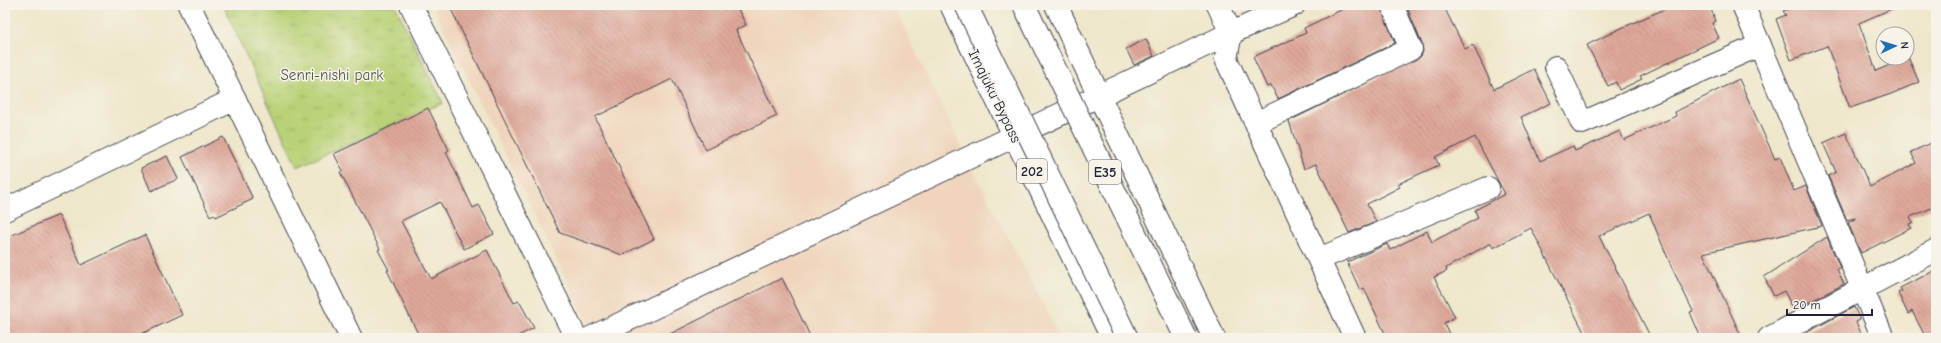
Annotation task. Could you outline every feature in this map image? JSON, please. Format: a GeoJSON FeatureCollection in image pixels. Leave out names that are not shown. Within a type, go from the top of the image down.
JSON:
{"type":"FeatureCollection","features":[{"type":"Feature","properties":{"kind":"main road"},"geometry":{"type":"LineString","coordinates":[[190,5],[351,338]]}},
{"type":"Feature","properties":{"kind":"main road"},"geometry":{"type":"LineString","coordinates":[[411,5],[576,338]]}},
{"type":"Feature","properties":{"kind":"main road","name":"Imajuku Bypass"},"geometry":{"type":"LineString","coordinates":[[951,5],[1112,338]]}},
{"type":"Feature","properties":{"kind":"main road"},"geometry":{"type":"LineString","coordinates":[[966,5],[1127,338]]}},
{"type":"Feature","properties":{"kind":"main road","name":"E35"},"geometry":{"type":"LineString","coordinates":[[1024,5],[1186,338]]}},
{"type":"Feature","properties":{"kind":"main road"},"geometry":{"type":"LineString","coordinates":[[1056,5],[1214,338]]}},
{"type":"Feature","properties":{"kind":"main road"},"geometry":{"type":"LineString","coordinates":[[1218,5],[1231,33],[1226,59],[1355,338]]}},
{"type":"Feature","properties":{"kind":"main road"},"geometry":{"type":"LineString","coordinates":[[590,338],[1231,33],[1294,5]]}},
{"type":"Feature","properties":{"kind":"main road"},"geometry":{"type":"LineString","coordinates":[[1256,123],[1411,49],[1392,5]]}},
{"type":"Feature","properties":{"kind":"main road"},"geometry":{"type":"LineString","coordinates":[[1743,5],[1863,287],[1883,338]]}},
{"type":"Feature","properties":{"kind":"main road"},"geometry":{"type":"LineString","coordinates":[[1556,67],[1582,123],[1760,45]]}},
{"type":"Feature","properties":{"kind":"main road"},"geometry":{"type":"LineString","coordinates":[[5,210],[235,99]]}},
{"type":"Feature","properties":{"kind":"main road"},"geometry":{"type":"LineString","coordinates":[[1319,259],[1488,188]]}},
{"type":"Feature","properties":{"kind":"main road"},"geometry":{"type":"LineString","coordinates":[[1769,338],[1863,287],[1936,250]]}},
{"type":"Feature","properties":{"kind":"shaded area"},"geometry":{"type":"Polygon","coordinates":[[[432,5],[893,5],[977,178],[1061,338],[595,338],[432,5]]]}},
{"type":"Feature","properties":{"kind":"green space","name":"Senri-nishi park"},"geometry":{"type":"Polygon","coordinates":[[[223,5],[395,5],[443,103],[297,167],[223,5]]]}},
{"type":"Feature","properties":{"kind":"building"},"geometry":{"type":"Polygon","coordinates":[[[449,5],[736,5],[746,25],[736,30],[777,116],[706,150],[672,79],[595,117],[654,239],[622,255],[560,233],[449,5]]]}},
{"type":"Feature","properties":{"kind":"building"},"geometry":{"type":"Polygon","coordinates":[[[1351,5],[1380,5],[1395,43],[1278,99],[1271,85],[1267,87],[1253,57],[1306,33],[1304,28],[1351,5]]]}},
{"type":"Feature","properties":{"kind":"building"},"geometry":{"type":"Polygon","coordinates":[[[1406,5],[1443,5],[1465,49],[1473,45],[1494,89],[1534,69],[1551,103],[1521,117],[1540,161],[1573,146],[1575,151],[1620,131],[1624,140],[1676,116],[1675,112],[1739,79],[1775,159],[1780,157],[1794,191],[1806,186],[1822,226],[1703,253],[1742,338],[1701,338],[1690,312],[1693,311],[1672,268],[1649,213],[1599,236],[1651,338],[1587,338],[1531,228],[1493,248],[1491,243],[1446,268],[1447,271],[1434,277],[1455,317],[1444,323],[1451,338],[1387,338],[1364,288],[1360,290],[1347,262],[1387,244],[1390,250],[1427,231],[1432,242],[1478,218],[1475,210],[1505,194],[1475,137],[1435,157],[1439,165],[1398,184],[1400,187],[1367,204],[1376,222],[1349,233],[1316,164],[1304,169],[1289,121],[1421,56],[1423,51],[1422,44],[1406,5]]]}},
{"type":"Feature","properties":{"kind":"building"},"geometry":{"type":"Polygon","coordinates":[[[1674,5],[1709,5],[1716,21],[1712,23],[1719,38],[1640,76],[1642,79],[1619,90],[1616,82],[1608,86],[1587,45],[1674,5]]]}},
{"type":"Feature","properties":{"kind":"building"},"geometry":{"type":"Polygon","coordinates":[[[1798,5],[1900,5],[1859,23],[1876,71],[1887,66],[1912,66],[1919,82],[1891,94],[1850,108],[1827,46],[1791,60],[1776,19],[1786,15],[1783,11],[1798,5]]]}},
{"type":"Feature","properties":{"kind":"building"},"geometry":{"type":"Polygon","coordinates":[[[1146,39],[1154,56],[1134,65],[1126,49],[1146,39]]]}},
{"type":"Feature","properties":{"kind":"building"},"geometry":{"type":"Polygon","coordinates":[[[428,108],[449,150],[446,152],[473,208],[479,205],[494,234],[464,249],[440,202],[401,221],[431,279],[487,250],[514,303],[519,301],[534,328],[514,338],[420,338],[387,270],[389,270],[378,250],[380,249],[340,172],[343,171],[334,154],[428,108]]]}},
{"type":"Feature","properties":{"kind":"building"},"geometry":{"type":"Polygon","coordinates":[[[1846,133],[1870,187],[1916,163],[1911,152],[1936,141],[1936,211],[1934,207],[1910,217],[1913,222],[1909,224],[1911,228],[1861,253],[1848,223],[1856,218],[1847,220],[1828,176],[1836,172],[1823,143],[1846,133]]]}},
{"type":"Feature","properties":{"kind":"building"},"geometry":{"type":"Polygon","coordinates":[[[223,137],[253,199],[216,217],[214,214],[210,216],[182,157],[223,137]]]}},
{"type":"Feature","properties":{"kind":"building"},"geometry":{"type":"Polygon","coordinates":[[[167,156],[178,179],[151,191],[141,168],[167,156]]]}},
{"type":"Feature","properties":{"kind":"building"},"geometry":{"type":"Polygon","coordinates":[[[59,215],[81,265],[145,235],[182,315],[133,338],[5,338],[5,238],[59,215]]]}},
{"type":"Feature","properties":{"kind":"building"},"geometry":{"type":"Polygon","coordinates":[[[1827,237],[1840,268],[1837,269],[1844,284],[1794,310],[1784,291],[1774,296],[1764,277],[1827,237]]]}},
{"type":"Feature","properties":{"kind":"building"},"geometry":{"type":"Polygon","coordinates":[[[1936,270],[1936,338],[1926,338],[1912,311],[1908,314],[1898,293],[1902,291],[1900,288],[1936,270]]]}},
{"type":"Feature","properties":{"kind":"building"},"geometry":{"type":"Polygon","coordinates":[[[782,278],[811,338],[662,338],[782,278]]]}},
{"type":"Feature","properties":{"kind":"building"},"geometry":{"type":"Polygon","coordinates":[[[1854,307],[1860,320],[1856,322],[1863,338],[1809,338],[1806,333],[1854,307]]]}}]}
